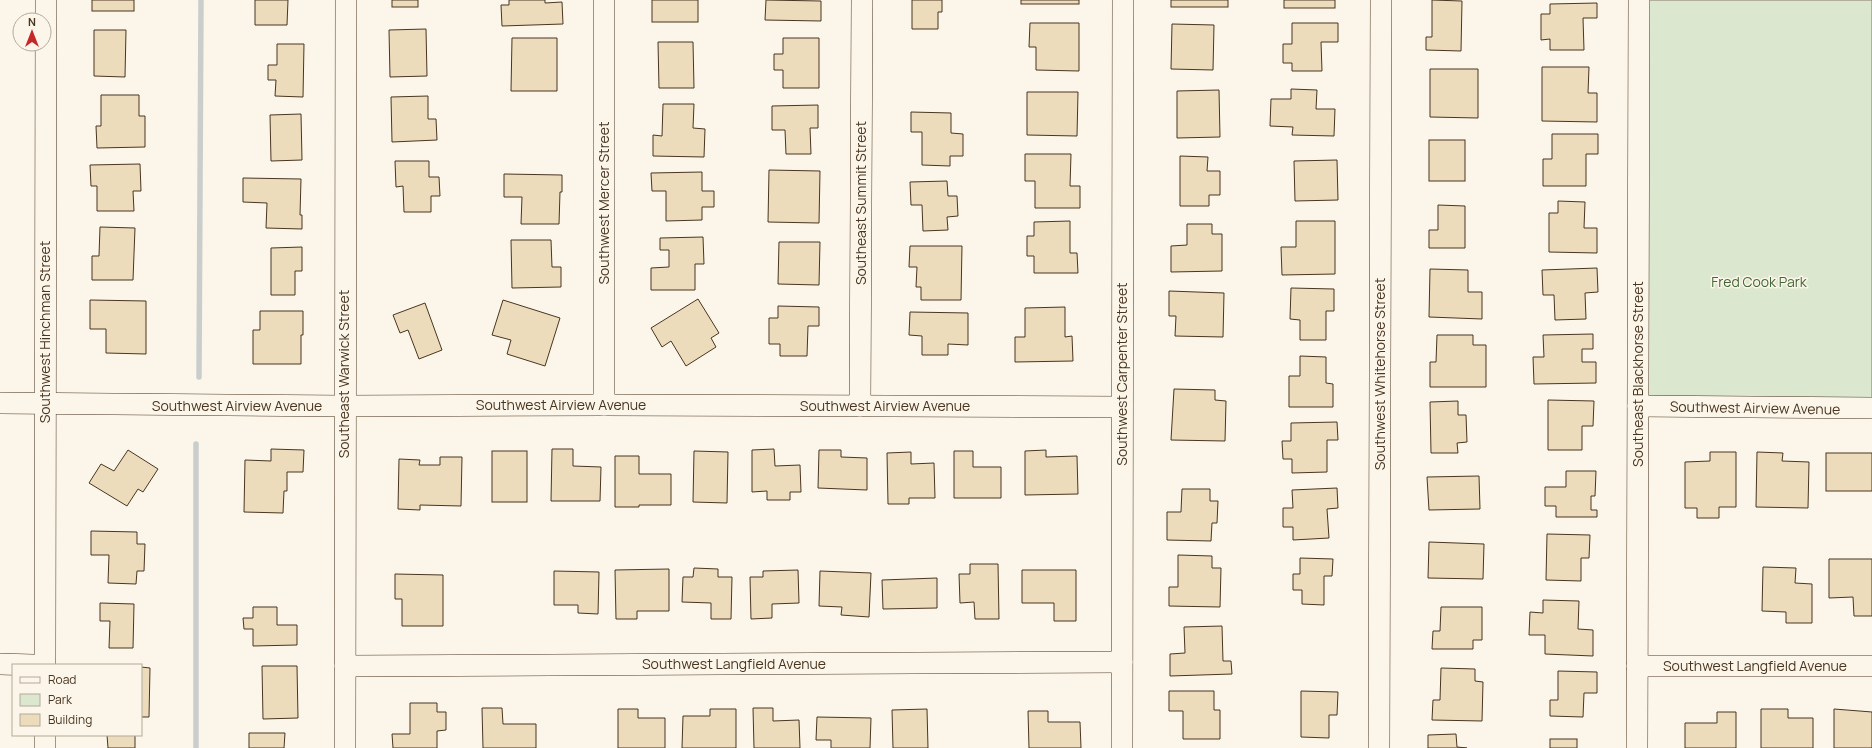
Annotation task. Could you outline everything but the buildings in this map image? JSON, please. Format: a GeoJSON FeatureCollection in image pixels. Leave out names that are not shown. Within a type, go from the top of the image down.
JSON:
{"type":"FeatureCollection","features":[{"type":"Feature","properties":{"kind":"street","name":"Southwest Hinchman Street"},"geometry":{"type":"LineString","coordinates":[[45,664],[46,0]]}},
{"type":"Feature","properties":{"kind":"street","name":"Southeast Warwick Street"},"geometry":{"type":"LineString","coordinates":[[345,748],[344,406],[346,0]]}},
{"type":"Feature","properties":{"kind":"street","name":"Southwest Mercer Street"},"geometry":{"type":"LineString","coordinates":[[604,0],[604,405]]}},
{"type":"Feature","properties":{"kind":"street","name":"Southeast Summit Street"},"geometry":{"type":"LineString","coordinates":[[860,406],[862,0]]}},
{"type":"Feature","properties":{"kind":"street","name":"Southwest Carpenter Street"},"geometry":{"type":"LineString","coordinates":[[1122,748],[1123,0]]}},
{"type":"Feature","properties":{"kind":"street","name":"Southwest Whitehorse Street"},"geometry":{"type":"LineString","coordinates":[[1379,748],[1381,0]]}},
{"type":"Feature","properties":{"kind":"street","name":"Southeast Blackhorse Street"},"geometry":{"type":"LineString","coordinates":[[1637,748],[1639,0]]}},
{"type":"Feature","properties":{"kind":"street","name":"Southwest Airview Avenue"},"geometry":{"type":"LineString","coordinates":[[0,403],[45,405],[1122,407]]}},
{"type":"Feature","properties":{"kind":"street","name":"Southwest Airview Avenue"},"geometry":{"type":"LineString","coordinates":[[1638,406],[1872,408]]}},
{"type":"Feature","properties":{"kind":"street","name":"Southwest Langfield Avenue"},"geometry":{"type":"LineString","coordinates":[[345,666],[1122,662]]}},
{"type":"Feature","properties":{"kind":"street"},"geometry":{"type":"LineString","coordinates":[[0,664],[12,664]]}},
{"type":"Feature","properties":{"kind":"street","name":"Southwest Langfield Avenue"},"geometry":{"type":"LineString","coordinates":[[1637,666],[1872,666]]}},
{"type":"Feature","properties":{"kind":"street"},"geometry":{"type":"LineString","coordinates":[[45,736],[45,748]]}},
{"type":"Feature","properties":{"kind":"green space","name":"Fred Cook Park"},"geometry":{"type":"Polygon","coordinates":[[[1649,0],[1872,0],[1872,402],[1644,401],[1649,0]]]}},
{"type":"Feature","properties":{"kind":"waterway"},"geometry":{"type":"LineString","coordinates":[[199,377],[201,0]]}},
{"type":"Feature","properties":{"kind":"waterway"},"geometry":{"type":"LineString","coordinates":[[196,444],[196,748]]}}]}
